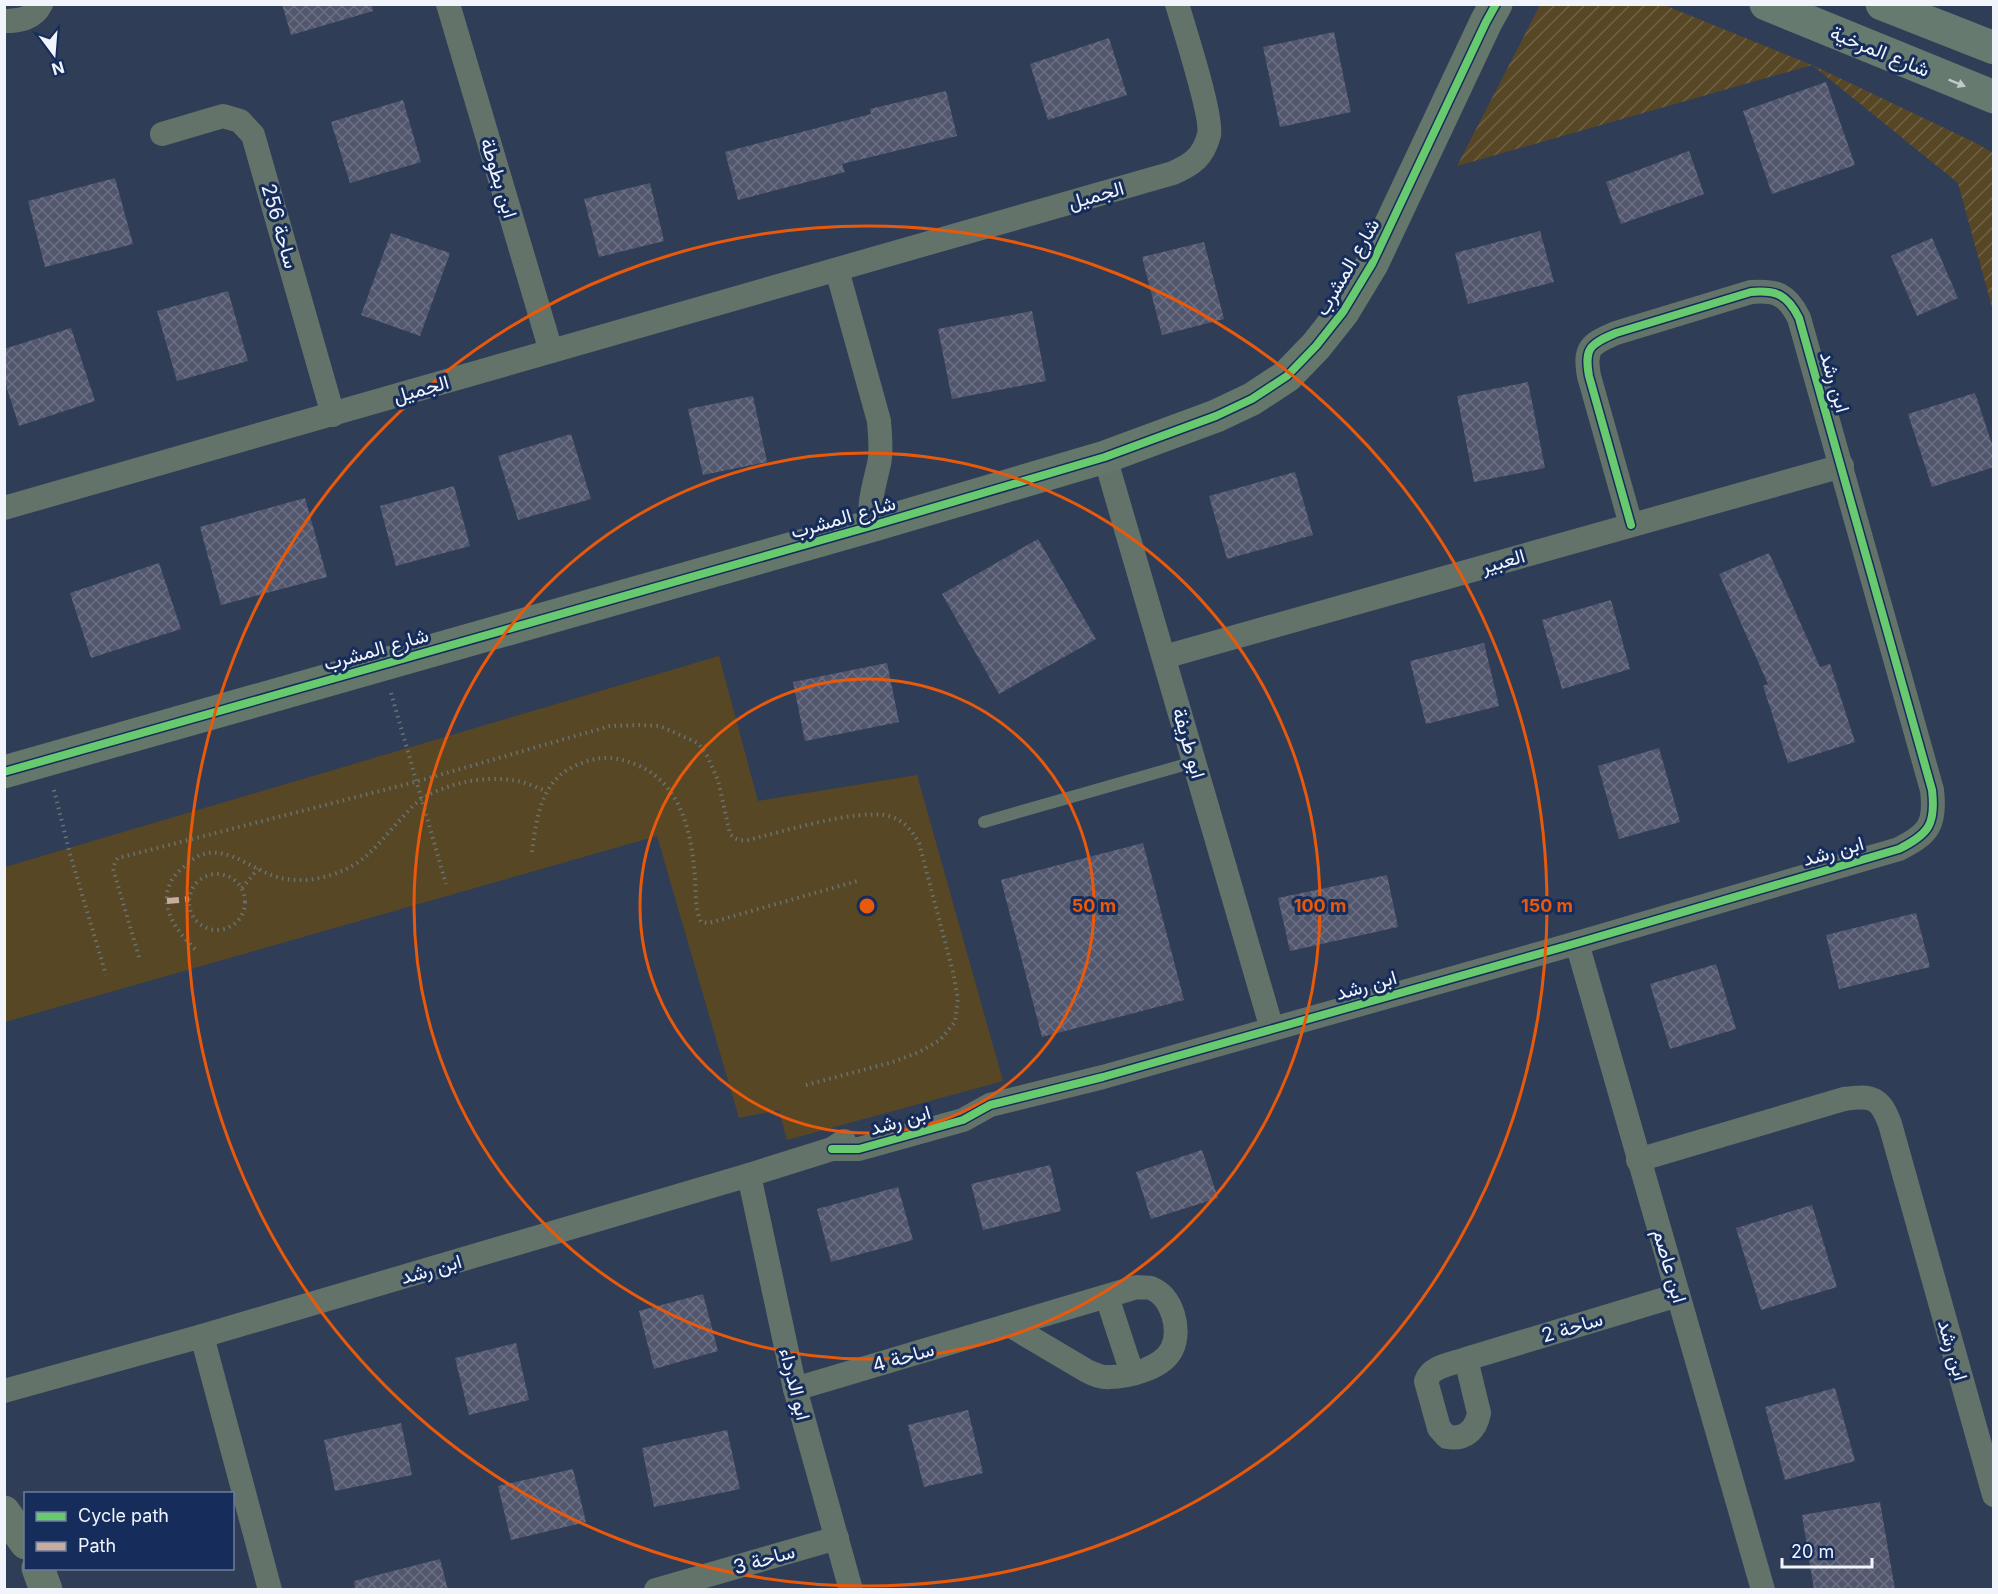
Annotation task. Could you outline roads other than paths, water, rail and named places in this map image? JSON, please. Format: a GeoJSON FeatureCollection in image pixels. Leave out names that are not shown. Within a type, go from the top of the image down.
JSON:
{"type":"FeatureCollection","features":[{"type":"Feature","properties":{"kind":"highway","name":"شارع المرخية"},"geometry":{"type":"LineString","coordinates":[[1766,4],[1991,98]]}},
{"type":"Feature","properties":{"kind":"highway"},"geometry":{"type":"LineString","coordinates":[[1882,4],[1994,48]]}},
{"type":"Feature","properties":{"kind":"street"},"geometry":{"type":"LineString","coordinates":[[4,21],[27,19],[38,10],[40,4]]}},
{"type":"Feature","properties":{"kind":"street","name":"ابن بطوطة"},"geometry":{"type":"LineString","coordinates":[[448,4],[551,351]]}},
{"type":"Feature","properties":{"kind":"street","name":"الجميل"},"geometry":{"type":"LineString","coordinates":[[4,508],[1173,173],[1193,164],[1204,149],[1209,132],[1206,109],[1178,4]]}},
{"type":"Feature","properties":{"kind":"street","name":"شارع المشرب"},"geometry":{"type":"LineString","coordinates":[[4,772],[871,526],[1105,457],[1216,416],[1252,399],[1287,376],[1316,346],[1343,312],[1372,264],[1490,10]]}},
{"type":"Feature","properties":{"kind":"street","name":"ساحة 256"},"geometry":{"type":"LineString","coordinates":[[162,134],[222,116],[240,120],[253,135],[333,415]]}},
{"type":"Feature","properties":{"kind":"street"},"geometry":{"type":"LineString","coordinates":[[837,270],[879,421],[881,442],[879,464],[870,501],[871,526]]}},
{"type":"Feature","properties":{"kind":"street","name":"ابن رشد"},"geometry":{"type":"LineString","coordinates":[[4,1390],[202,1336],[749,1175],[832,1149],[854,1135],[960,1104],[990,1105],[1103,1077],[1577,943],[1899,849],[1919,839],[1929,825],[1934,810],[1932,790],[1799,318],[1792,305],[1782,296],[1769,290],[1751,292],[1616,333],[1599,340],[1588,349],[1586,359],[1589,376],[1631,525]]}},
{"type":"Feature","properties":{"kind":"street","name":"ابو طريفة"},"geometry":{"type":"LineString","coordinates":[[1105,457],[1272,1029]]}},
{"type":"Feature","properties":{"kind":"street","name":"العبير"},"geometry":{"type":"LineString","coordinates":[[1164,657],[1842,466]]}},
{"type":"Feature","properties":{"kind":"street","name":"ابن عاصم"},"geometry":{"type":"LineString","coordinates":[[1577,943],[1762,1590]]}},
{"type":"Feature","properties":{"kind":"street","name":"ابن رشد"},"geometry":{"type":"LineString","coordinates":[[1638,1160],[1845,1099],[1864,1096],[1876,1100],[1884,1110],[1890,1124],[1994,1495]]}},
{"type":"Feature","properties":{"kind":"street","name":"ابو الدرداء"},"geometry":{"type":"LineString","coordinates":[[749,1175],[795,1389],[851,1590]]}},
{"type":"Feature","properties":{"kind":"street","name":"ساحة 4"},"geometry":{"type":"LineString","coordinates":[[795,1389],[1137,1287],[1151,1288],[1166,1299],[1177,1333],[1171,1350],[1161,1362],[1132,1374],[1109,1377],[1099,1376],[1011,1326]]}},
{"type":"Feature","properties":{"kind":"street","name":"ساحة 2"},"geometry":{"type":"LineString","coordinates":[[1466,1359],[1678,1295]]}},
{"type":"Feature","properties":{"kind":"street"},"geometry":{"type":"LineString","coordinates":[[1107,1297],[1132,1374]]}},
{"type":"Feature","properties":{"kind":"street"},"geometry":{"type":"LineString","coordinates":[[202,1336],[270,1590]]}},
{"type":"Feature","properties":{"kind":"street"},"geometry":{"type":"LineString","coordinates":[[4,1512],[24,1540]]}},
{"type":"Feature","properties":{"kind":"street","name":"ساحة 3"},"geometry":{"type":"LineString","coordinates":[[656,1590],[837,1538]]}},
{"type":"Feature","properties":{"kind":"street"},"geometry":{"type":"LineString","coordinates":[[38,1570],[46,1590]]}},
{"type":"Feature","properties":{"kind":"lane"},"geometry":{"type":"LineString","coordinates":[[984,822],[1194,762]]}}]}
